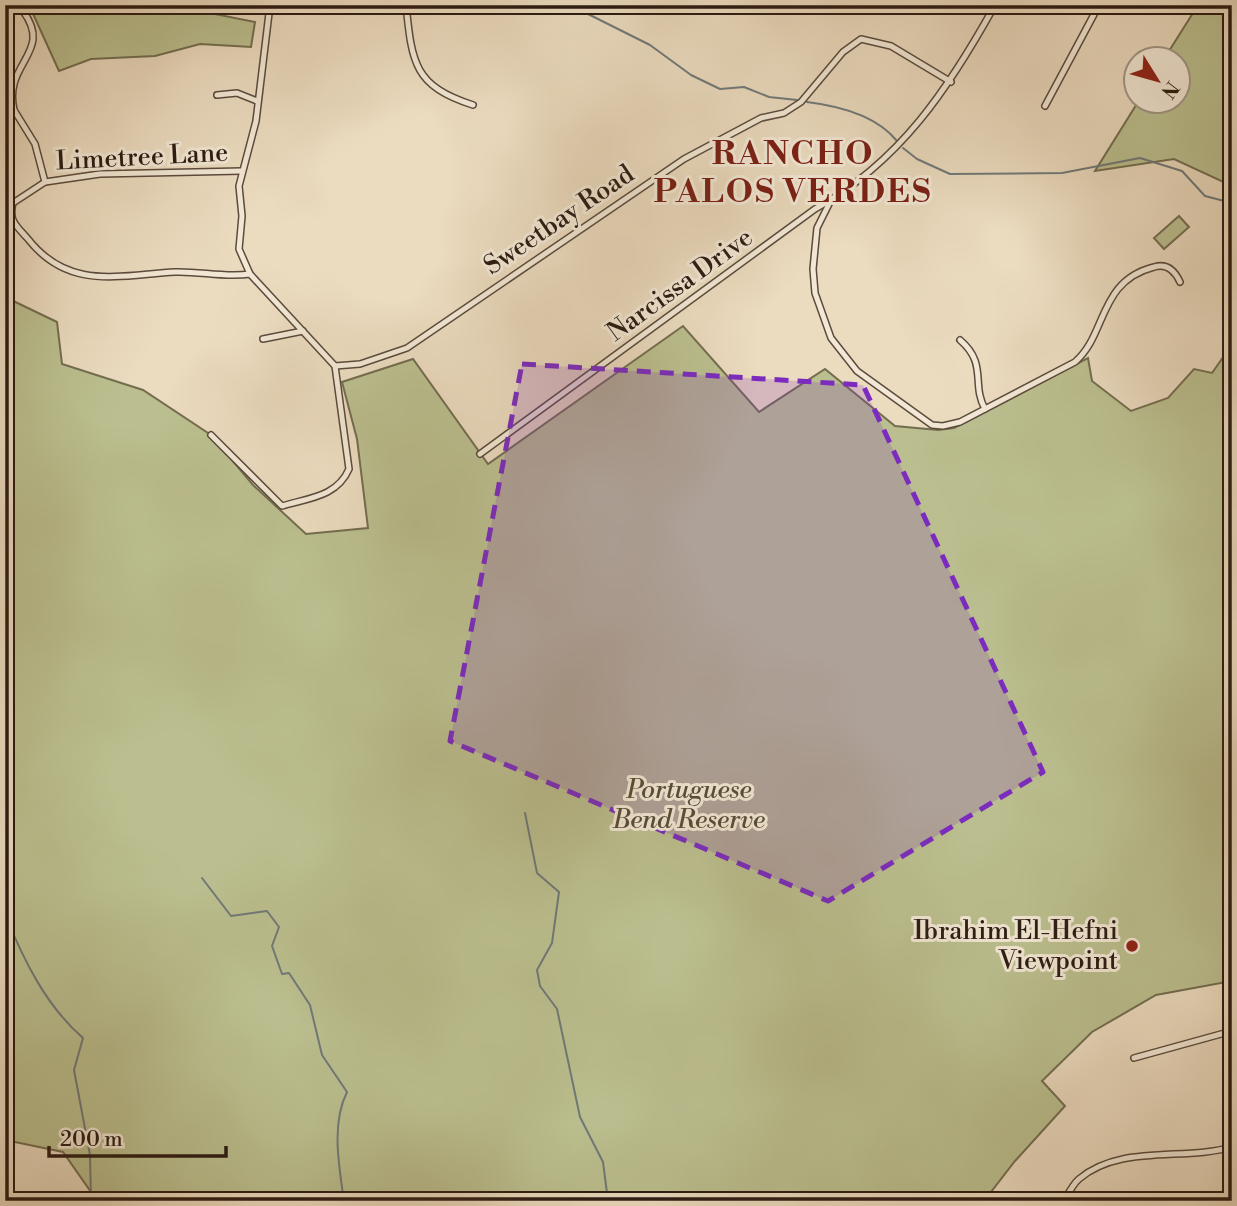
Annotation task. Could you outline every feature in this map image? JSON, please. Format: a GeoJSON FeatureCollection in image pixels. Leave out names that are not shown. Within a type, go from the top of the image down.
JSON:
{"type":"FeatureCollection","features":[{"type":"Feature","properties":{"kind":"street"},"geometry":{"type":"LineString","coordinates":[[211,435],[282,506],[335,490],[349,469],[335,366],[250,274],[239,249],[242,171],[251,149],[270,5]]}},
{"type":"Feature","properties":{"kind":"street"},"geometry":{"type":"LineString","coordinates":[[406,5],[410,47],[416,66],[425,80],[440,93],[473,105]]}},
{"type":"Feature","properties":{"kind":"street","name":"Narcissa Drive"},"geometry":{"type":"LineString","coordinates":[[480,454],[831,200],[901,144],[951,82],[995,5]]}},
{"type":"Feature","properties":{"kind":"street"},"geometry":{"type":"LineString","coordinates":[[1045,106],[1099,5]]}},
{"type":"Feature","properties":{"kind":"street"},"geometry":{"type":"LineString","coordinates":[[5,7],[23,11],[35,34],[32,48],[16,73],[12,93],[14,110],[35,144],[45,182]]}},
{"type":"Feature","properties":{"kind":"street","name":"Sweetbay Road"},"geometry":{"type":"LineString","coordinates":[[335,366],[360,364],[407,348],[684,159],[761,118],[784,113],[802,102],[843,52],[862,39],[891,46],[951,82]]}},
{"type":"Feature","properties":{"kind":"street"},"geometry":{"type":"LineString","coordinates":[[217,95],[237,93],[257,101]]}},
{"type":"Feature","properties":{"kind":"street"},"geometry":{"type":"LineString","coordinates":[[5,108],[14,110]]}},
{"type":"Feature","properties":{"kind":"street","name":"Limetree Lane"},"geometry":{"type":"LineString","coordinates":[[242,171],[100,174],[45,182],[13,203],[13,221],[39,255],[56,264],[103,279],[177,272],[250,274]]}},
{"type":"Feature","properties":{"kind":"street"},"geometry":{"type":"LineString","coordinates":[[831,200],[817,228],[813,269],[821,316],[838,350],[857,371],[932,425],[943,426],[960,422],[1081,356],[1105,306],[1128,280],[1159,266],[1174,271],[1180,282]]}},
{"type":"Feature","properties":{"kind":"street"},"geometry":{"type":"LineString","coordinates":[[263,340],[303,331]]}},
{"type":"Feature","properties":{"kind":"street"},"geometry":{"type":"LineString","coordinates":[[960,340],[975,359],[980,375],[981,402],[985,409]]}},
{"type":"Feature","properties":{"kind":"street"},"geometry":{"type":"LineString","coordinates":[[1134,1058],[1232,1031]]}},
{"type":"Feature","properties":{"kind":"street"},"geometry":{"type":"LineString","coordinates":[[1064,1201],[1079,1179],[1105,1164],[1128,1158],[1232,1147]]}},
{"type":"Feature","properties":{"kind":"highlighted area"},"geometry":{"type":"Polygon","coordinates":[[[522,364],[863,385],[1043,772],[828,901],[450,741],[522,364]]]}},
{"type":"Feature","properties":{"kind":"green space"},"geometry":{"type":"Polygon","coordinates":[[[29,5],[128,5],[130,12],[185,8],[255,22],[251,47],[200,44],[155,56],[91,59],[59,71],[29,5]]]}},
{"type":"Feature","properties":{"kind":"green space"},"geometry":{"type":"Polygon","coordinates":[[[1198,5],[1232,5],[1232,186],[1174,159],[1095,171],[1129,116],[1192,116],[1192,46],[1172,46],[1198,5]]]}},
{"type":"Feature","properties":{"kind":"green space"},"geometry":{"type":"Polygon","coordinates":[[[1179,216],[1189,227],[1164,249],[1154,238],[1179,216]]]}},
{"type":"Feature","properties":{"kind":"green space","name":"Portuguese Bend Reserve"},"geometry":{"type":"Polygon","coordinates":[[[5,297],[57,322],[62,364],[143,390],[211,435],[253,485],[306,534],[368,528],[357,439],[342,382],[413,359],[488,464],[683,326],[759,412],[825,369],[895,426],[938,430],[954,428],[1088,358],[1092,381],[1131,411],[1168,398],[1194,369],[1212,373],[1231,346],[1232,981],[1156,995],[1092,1032],[1042,1081],[1065,1106],[1015,1161],[984,1201],[95,1201],[63,1152],[5,1140],[5,297]]]}},
{"type":"Feature","properties":{"kind":"waterway"},"geometry":{"type":"LineString","coordinates":[[570,5],[650,45],[691,75],[720,89],[744,87],[769,97],[797,100]]}},
{"type":"Feature","properties":{"kind":"waterway"},"geometry":{"type":"LineString","coordinates":[[807,102],[832,106],[868,118],[879,124],[897,141]]}},
{"type":"Feature","properties":{"kind":"waterway"},"geometry":{"type":"LineString","coordinates":[[903,148],[917,159],[950,174],[1062,173],[1140,158],[1182,171],[1205,196],[1232,203]]}},
{"type":"Feature","properties":{"kind":"waterway"},"geometry":{"type":"LineString","coordinates":[[525,813],[537,873],[559,892],[552,943],[537,970],[540,986],[557,1009],[580,1117],[603,1162],[608,1201]]}},
{"type":"Feature","properties":{"kind":"waterway"},"geometry":{"type":"LineString","coordinates":[[5,868],[12,858],[12,828]]}},
{"type":"Feature","properties":{"kind":"waterway"},"geometry":{"type":"LineString","coordinates":[[202,878],[231,916],[267,911],[279,927],[272,946],[282,974],[289,973],[310,1005],[322,1055],[347,1092],[342,1104],[338,1131],[344,1201]]}},
{"type":"Feature","properties":{"kind":"waterway"},"geometry":{"type":"LineString","coordinates":[[5,914],[47,997],[83,1038],[74,1070],[90,1155],[91,1201]]}},
{"type":"Feature","properties":{"kind":"place","name":"Ibrahim El-Hefni Viewpoint"},"geometry":{"type":"Point","coordinates":[1132,946]}},
{"type":"Feature","properties":{"kind":"district","name":"RANCHO PALOS VERDES"},"geometry":{"type":"Point","coordinates":[793,173]}}]}
